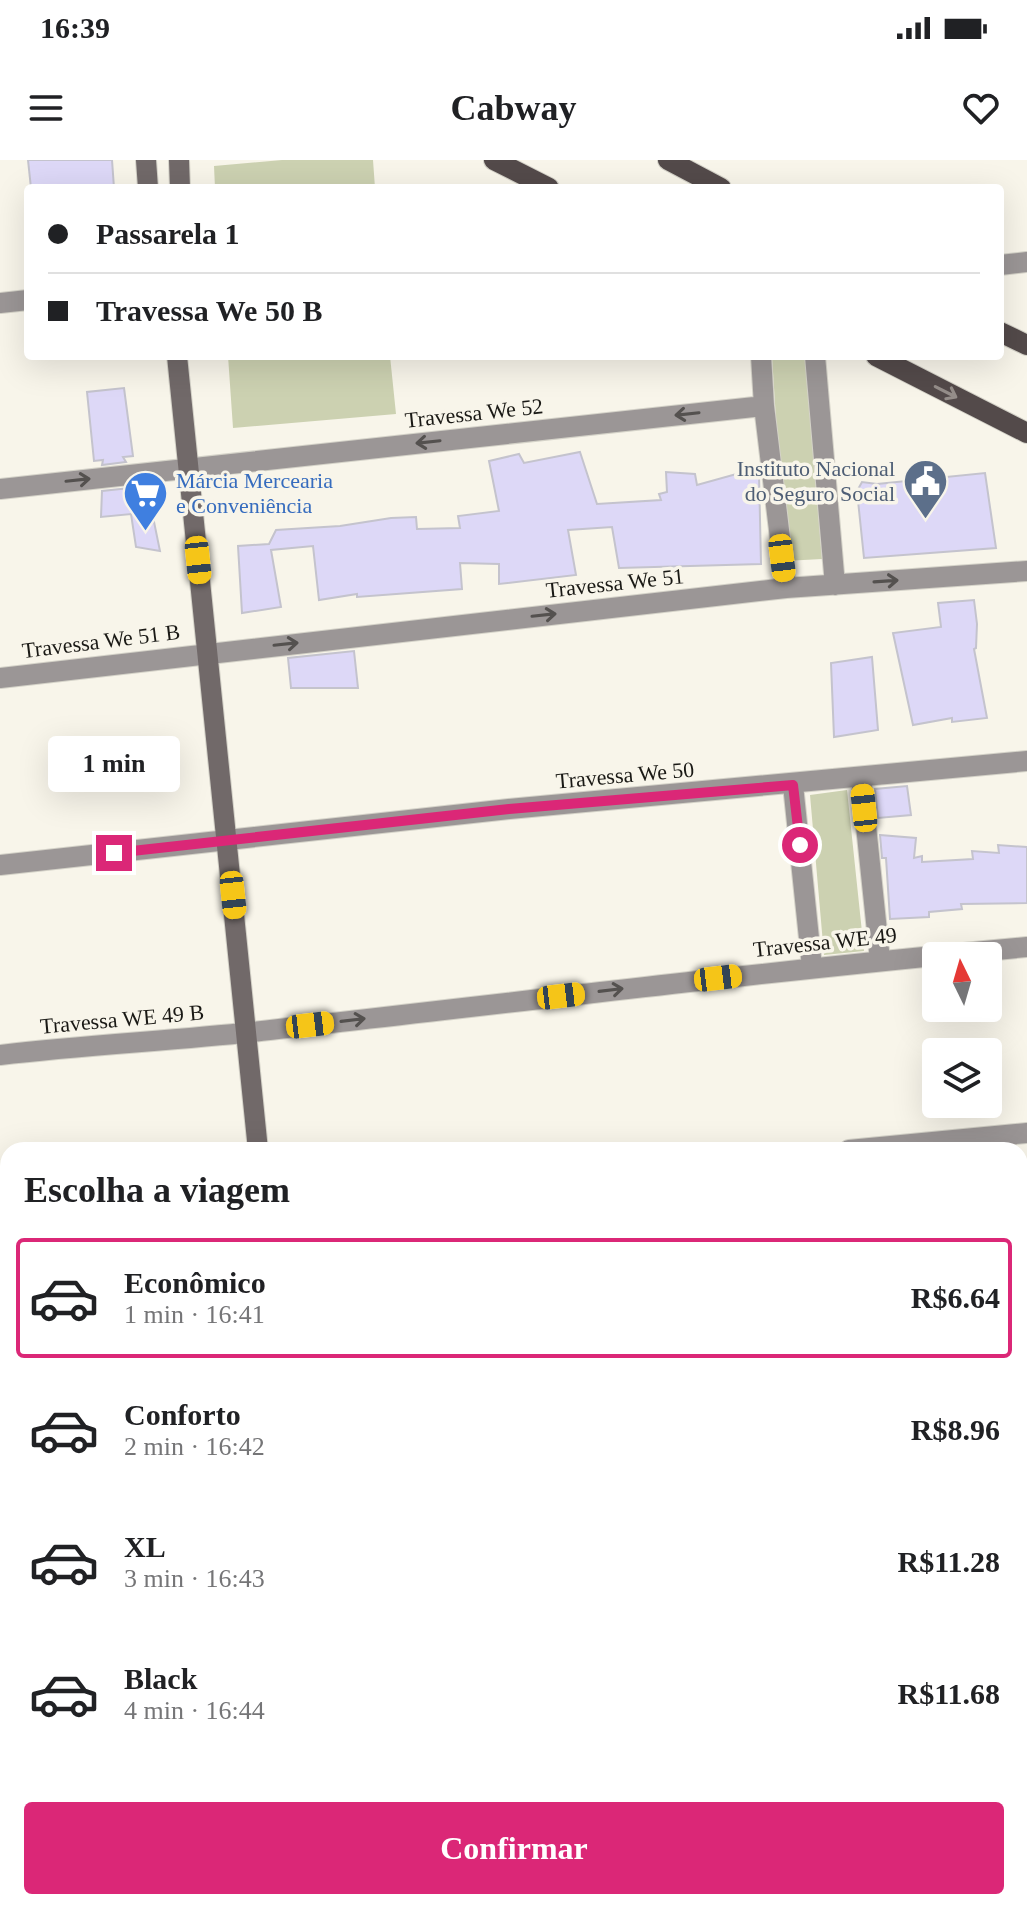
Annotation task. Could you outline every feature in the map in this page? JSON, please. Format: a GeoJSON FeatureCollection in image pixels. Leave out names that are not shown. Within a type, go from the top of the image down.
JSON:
{"type":"FeatureCollection","features":[{"type":"Feature","properties":{"kind":"main road"},"geometry":{"type":"LineString","coordinates":[[146,160],[148,184]]}},
{"type":"Feature","properties":{"kind":"main road"},"geometry":{"type":"LineString","coordinates":[[179,160],[180,184]]}},
{"type":"Feature","properties":{"kind":"main road"},"geometry":{"type":"LineString","coordinates":[[494,160],[541,184]]}},
{"type":"Feature","properties":{"kind":"main road"},"geometry":{"type":"LineString","coordinates":[[668,160],[713,184]]}},
{"type":"Feature","properties":{"kind":"main road"},"geometry":{"type":"LineString","coordinates":[[1004,334],[1027,345]]}},
{"type":"Feature","properties":{"kind":"main road"},"geometry":{"type":"LineString","coordinates":[[177,360],[257,1142]]}},
{"type":"Feature","properties":{"kind":"main road"},"geometry":{"type":"LineString","coordinates":[[884,360],[1027,433]]}},
{"type":"Feature","properties":{"kind":"street"},"geometry":{"type":"LineString","coordinates":[[1004,265],[1027,262]]}},
{"type":"Feature","properties":{"kind":"street"},"geometry":{"type":"LineString","coordinates":[[0,303],[24,300]]}},
{"type":"Feature","properties":{"kind":"street"},"geometry":{"type":"LineString","coordinates":[[761,360],[786,588]]}},
{"type":"Feature","properties":{"kind":"street"},"geometry":{"type":"LineString","coordinates":[[815,360],[835,585]]}},
{"type":"Feature","properties":{"kind":"street","name":"Travessa We 52"},"geometry":{"type":"LineString","coordinates":[[0,489],[764,406]]}},
{"type":"Feature","properties":{"kind":"street","name":"Travessa We 51"},"geometry":{"type":"LineString","coordinates":[[208,652],[786,588],[1027,571]]}},
{"type":"Feature","properties":{"kind":"street","name":"Travessa We 51 B"},"geometry":{"type":"LineString","coordinates":[[0,678],[208,652]]}},
{"type":"Feature","properties":{"kind":"street","name":"Travessa We 50"},"geometry":{"type":"LineString","coordinates":[[0,865],[509,809],[1027,761]]}},
{"type":"Feature","properties":{"kind":"street"},"geometry":{"type":"LineString","coordinates":[[861,778],[880,960]]}},
{"type":"Feature","properties":{"kind":"street"},"geometry":{"type":"LineString","coordinates":[[793,785],[812,967]]}},
{"type":"Feature","properties":{"kind":"street","name":"Travessa WE 49"},"geometry":{"type":"LineString","coordinates":[[248,1032],[812,967],[1027,947]]}},
{"type":"Feature","properties":{"kind":"street","name":"Travessa WE 49 B"},"geometry":{"type":"LineString","coordinates":[[0,1055],[248,1032]]}},
{"type":"Feature","properties":{"kind":"street"},"geometry":{"type":"LineString","coordinates":[[942,1142],[1027,1133]]}},
{"type":"Feature","properties":{"kind":"green space"},"geometry":{"type":"Polygon","coordinates":[[[282,160],[373,160],[375,184],[215,184],[214,166],[282,160]]]}},
{"type":"Feature","properties":{"kind":"green space"},"geometry":{"type":"Polygon","coordinates":[[[228,360],[390,360],[396,414],[233,428],[228,360]]]}},
{"type":"Feature","properties":{"kind":"green space"},"geometry":{"type":"Polygon","coordinates":[[[772,360],[805,360],[822,559],[785,561],[772,360]]]}},
{"type":"Feature","properties":{"kind":"green space"},"geometry":{"type":"Polygon","coordinates":[[[847,790],[864,951],[824,955],[810,795],[847,790]]]}},
{"type":"Feature","properties":{"kind":"building"},"geometry":{"type":"Polygon","coordinates":[[[28,160],[112,160],[114,184],[31,184],[28,160]]]}},
{"type":"Feature","properties":{"kind":"building"},"geometry":{"type":"Polygon","coordinates":[[[124,388],[133,456],[123,457],[126,462],[102,465],[103,460],[94,461],[87,392],[124,388]]]}},
{"type":"Feature","properties":{"kind":"building"},"geometry":{"type":"Polygon","coordinates":[[[580,452],[597,504],[661,500],[659,494],[667,492],[666,472],[695,474],[697,485],[740,473],[759,474],[761,564],[619,568],[612,527],[568,530],[576,575],[499,584],[499,564],[460,563],[462,589],[357,597],[357,594],[319,600],[313,546],[271,550],[281,607],[242,613],[238,546],[269,544],[276,530],[340,526],[391,518],[416,517],[417,529],[460,528],[458,516],[499,511],[489,461],[519,454],[524,463],[580,452]]]}},
{"type":"Feature","properties":{"kind":"building","name":"Instituto Nacional do Seguro Social"},"geometry":{"type":"Polygon","coordinates":[[[985,473],[996,548],[864,558],[857,491],[862,482],[877,484],[985,473]]]}},
{"type":"Feature","properties":{"kind":"building","name":"Márcia Mercearia e Conveniência"},"geometry":{"type":"Polygon","coordinates":[[[139,487],[152,512],[160,551],[136,547],[131,514],[101,517],[102,491],[139,487]]]}},
{"type":"Feature","properties":{"kind":"building"},"geometry":{"type":"Polygon","coordinates":[[[974,600],[977,624],[974,649],[987,718],[952,722],[952,718],[913,725],[893,633],[941,627],[938,603],[974,600]]]}},
{"type":"Feature","properties":{"kind":"building"},"geometry":{"type":"Polygon","coordinates":[[[354,651],[358,688],[291,688],[288,658],[354,651]]]}},
{"type":"Feature","properties":{"kind":"building"},"geometry":{"type":"Polygon","coordinates":[[[872,657],[878,730],[834,737],[831,663],[872,657]]]}},
{"type":"Feature","properties":{"kind":"building"},"geometry":{"type":"Polygon","coordinates":[[[907,786],[911,815],[878,818],[875,789],[907,786]]]}},
{"type":"Feature","properties":{"kind":"building"},"geometry":{"type":"Polygon","coordinates":[[[880,835],[916,838],[914,858],[922,856],[922,862],[973,859],[972,851],[999,853],[998,845],[1027,847],[1027,903],[961,904],[962,909],[929,912],[929,917],[890,919],[886,858],[882,858],[880,835]]]}},
{"type":"Feature","properties":{"kind":"place","name":"Instituto Nacional do Seguro Social"},"geometry":{"type":"Point","coordinates":[926,520]}},
{"type":"Feature","properties":{"kind":"place","name":"Márcia Mercearia e Conveniência"},"geometry":{"type":"Point","coordinates":[145,532]}},
{"type":"Feature","properties":{"kind":"route"},"geometry":{"type":"LineString","coordinates":[[114,853],[509,809],[793,785],[800,845]]}}]}
